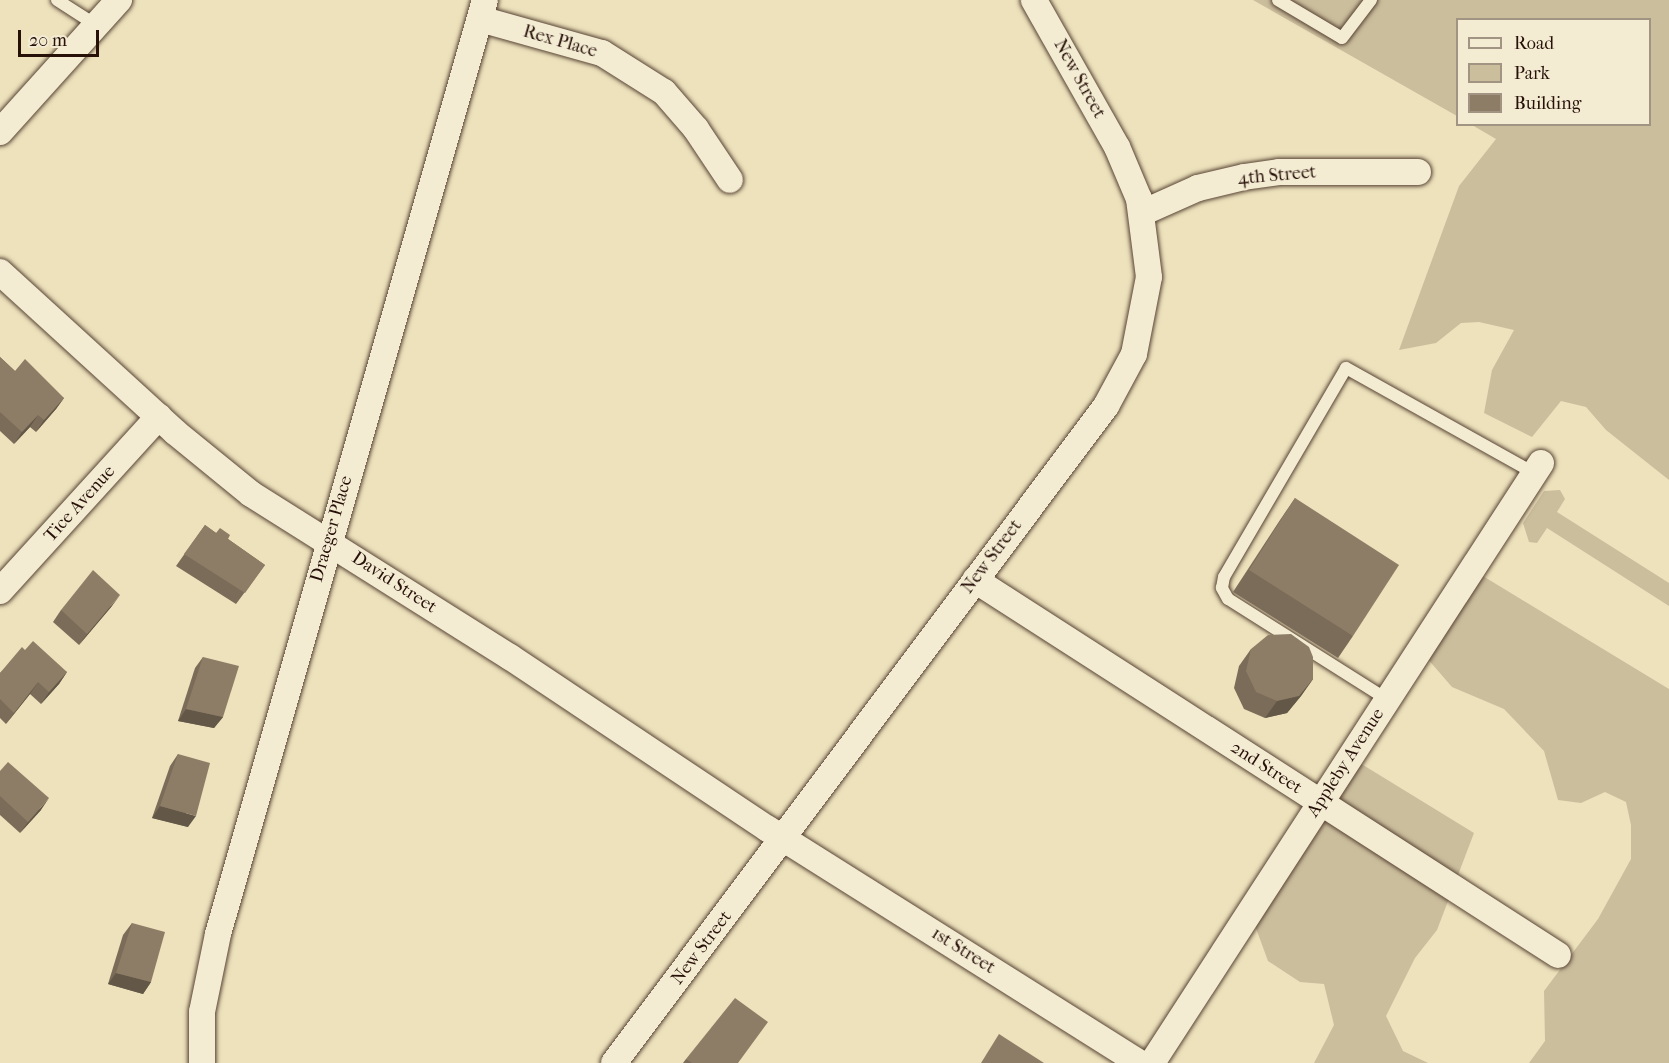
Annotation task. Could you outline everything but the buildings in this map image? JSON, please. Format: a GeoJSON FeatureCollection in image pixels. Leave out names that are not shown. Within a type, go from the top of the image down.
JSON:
{"type":"FeatureCollection","features":[{"type":"Feature","properties":{"kind":"street"},"geometry":{"type":"LineString","coordinates":[[0,132],[119,0]]}},
{"type":"Feature","properties":{"kind":"street","name":"New Street"},"geometry":{"type":"LineString","coordinates":[[614,1063],[785,839],[1106,406],[1127,369],[1146,303],[1148,250],[1142,213],[1117,147],[1034,0]]}},
{"type":"Feature","properties":{"kind":"street","name":"Rex Place"},"geometry":{"type":"LineString","coordinates":[[482,10],[602,53],[664,92],[696,129],[730,180]]}},
{"type":"Feature","properties":{"kind":"street","name":"Draeger Place"},"geometry":{"type":"LineString","coordinates":[[202,1063],[202,1012],[218,934],[328,541],[482,10]]}},
{"type":"Feature","properties":{"kind":"street","name":"4th Street"},"geometry":{"type":"LineString","coordinates":[[1142,213],[1198,188],[1244,177],[1279,172],[1418,172]]}},
{"type":"Feature","properties":{"kind":"street","name":"David Street"},"geometry":{"type":"LineString","coordinates":[[0,272],[159,416],[251,494],[328,541],[785,839]]}},
{"type":"Feature","properties":{"kind":"street","name":"Tice Avenue"},"geometry":{"type":"LineString","coordinates":[[0,591],[159,416]]}},
{"type":"Feature","properties":{"kind":"street","name":"Appleby Avenue"},"geometry":{"type":"LineString","coordinates":[[1152,1063],[1537,468]]}},
{"type":"Feature","properties":{"kind":"street","name":"2nd Street"},"geometry":{"type":"LineString","coordinates":[[975,580],[1558,955]]}},
{"type":"Feature","properties":{"kind":"street","name":"1st Street"},"geometry":{"type":"LineString","coordinates":[[785,839],[1140,1063]]}},
{"type":"Feature","properties":{"kind":"lane"},"geometry":{"type":"LineString","coordinates":[[57,0],[96,25]]}},
{"type":"Feature","properties":{"kind":"lane"},"geometry":{"type":"LineString","coordinates":[[1278,0],[1342,38],[1371,0]]}},
{"type":"Feature","properties":{"kind":"lane"},"geometry":{"type":"LineString","coordinates":[[1388,700],[1228,599],[1222,588],[1224,577],[1346,368],[1537,468]]}},
{"type":"Feature","properties":{"kind":"green space"},"geometry":{"type":"Polygon","coordinates":[[[1253,0],[1669,0],[1669,480],[1606,430],[1586,407],[1561,401],[1532,437],[1484,413],[1492,370],[1514,330],[1479,322],[1461,323],[1436,343],[1399,350],[1459,186],[1496,139],[1474,126],[1651,126],[1651,18],[1456,18],[1456,115],[1253,0]]]}},
{"type":"Feature","properties":{"kind":"green space"},"geometry":{"type":"Polygon","coordinates":[[[1560,490],[1565,499],[1557,512],[1669,583],[1669,606],[1547,528],[1537,543],[1529,542],[1523,523],[1544,491],[1560,490]]]}},
{"type":"Feature","properties":{"kind":"green space"},"geometry":{"type":"Polygon","coordinates":[[[1473,570],[1669,689],[1669,1063],[1529,1063],[1545,1041],[1544,991],[1598,919],[1631,859],[1631,825],[1626,802],[1605,792],[1581,803],[1558,800],[1544,751],[1504,709],[1452,687],[1420,650],[1473,570]]]}},
{"type":"Feature","properties":{"kind":"green space"},"geometry":{"type":"Polygon","coordinates":[[[1350,757],[1474,833],[1437,930],[1415,958],[1386,1016],[1403,1051],[1428,1063],[1314,1063],[1334,1025],[1324,984],[1300,982],[1268,961],[1250,912],[1350,757]]]}}]}
